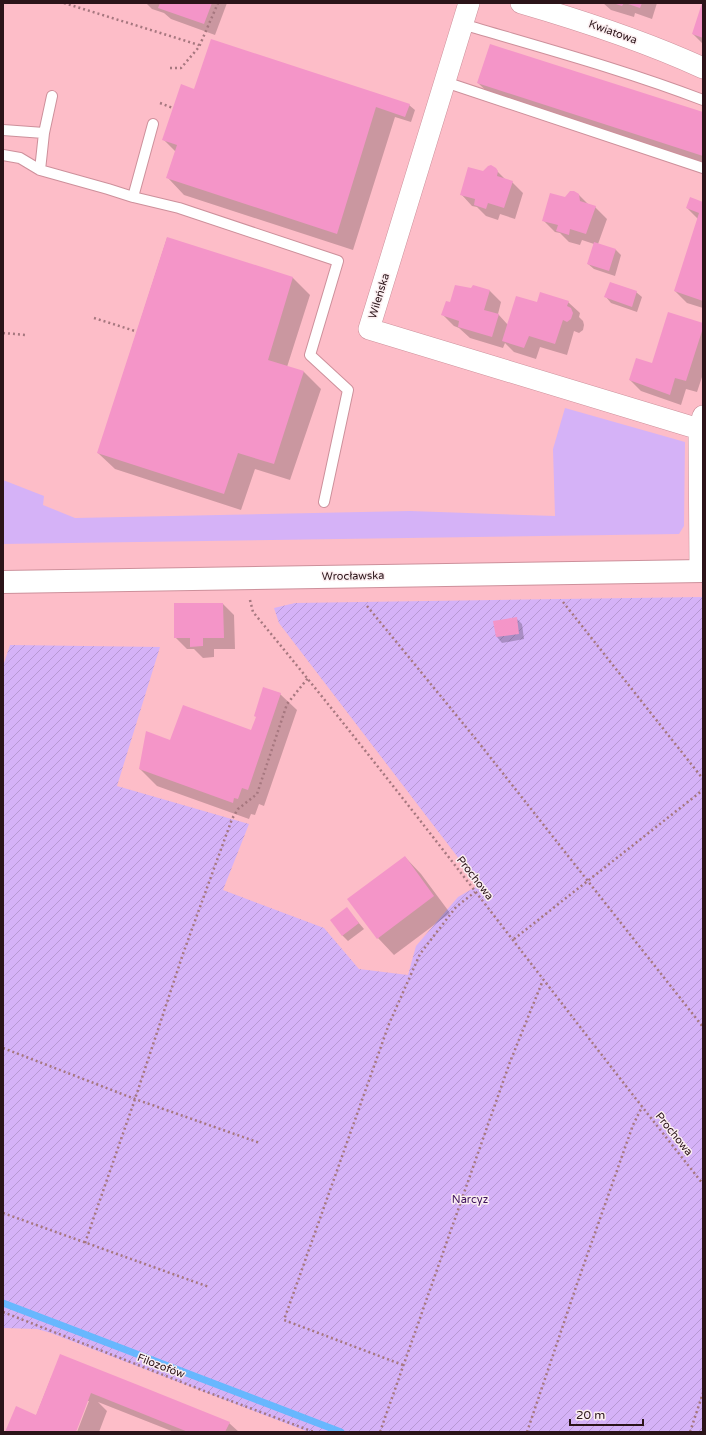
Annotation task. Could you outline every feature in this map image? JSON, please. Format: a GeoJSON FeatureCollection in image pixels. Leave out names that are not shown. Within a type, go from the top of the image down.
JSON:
{"type":"FeatureCollection","features":[{"type":"Feature","properties":{"kind":"street","name":"Wileńska"},"geometry":{"type":"LineString","coordinates":[[469,3],[369,329],[701,423]]}},
{"type":"Feature","properties":{"kind":"street","name":"Kwiatowa"},"geometry":{"type":"LineString","coordinates":[[521,3],[585,22],[674,55],[703,68]]}},
{"type":"Feature","properties":{"kind":"street"},"geometry":{"type":"LineString","coordinates":[[701,423],[702,571]]}},
{"type":"Feature","properties":{"kind":"street","name":"Wrocławska"},"geometry":{"type":"LineString","coordinates":[[3,582],[702,571]]}},
{"type":"Feature","properties":{"kind":"lane"},"geometry":{"type":"LineString","coordinates":[[462,24],[588,61],[670,87],[703,100]]}},
{"type":"Feature","properties":{"kind":"lane"},"geometry":{"type":"LineString","coordinates":[[445,82],[703,168]]}},
{"type":"Feature","properties":{"kind":"lane"},"geometry":{"type":"LineString","coordinates":[[40,170],[44,133],[52,96]]}},
{"type":"Feature","properties":{"kind":"lane"},"geometry":{"type":"LineString","coordinates":[[133,197],[154,124]]}},
{"type":"Feature","properties":{"kind":"lane"},"geometry":{"type":"LineString","coordinates":[[3,130],[44,133]]}},
{"type":"Feature","properties":{"kind":"lane"},"geometry":{"type":"LineString","coordinates":[[3,155],[20,158],[40,170],[133,197],[179,208],[338,261],[310,355],[348,390],[324,502]]}},
{"type":"Feature","properties":{"kind":"path"},"geometry":{"type":"LineString","coordinates":[[64,3],[199,45]]}},
{"type":"Feature","properties":{"kind":"path"},"geometry":{"type":"LineString","coordinates":[[170,68],[181,68],[199,46],[218,3]]}},
{"type":"Feature","properties":{"kind":"path"},"geometry":{"type":"LineString","coordinates":[[160,103],[173,108]]}},
{"type":"Feature","properties":{"kind":"path"},"geometry":{"type":"LineString","coordinates":[[94,318],[135,330]]}},
{"type":"Feature","properties":{"kind":"path"},"geometry":{"type":"LineString","coordinates":[[3,333],[26,335]]}},
{"type":"Feature","properties":{"kind":"path","name":"Prochowa"},"geometry":{"type":"LineString","coordinates":[[247,578],[253,612],[341,718],[543,980],[703,1184]]}},
{"type":"Feature","properties":{"kind":"path"},"geometry":{"type":"LineString","coordinates":[[563,602],[703,779]]}},
{"type":"Feature","properties":{"kind":"path"},"geometry":{"type":"LineString","coordinates":[[367,606],[479,744],[703,1027]]}},
{"type":"Feature","properties":{"kind":"path"},"geometry":{"type":"LineString","coordinates":[[85,1243],[184,951],[232,819],[238,810],[257,794],[287,704],[308,678]]}},
{"type":"Feature","properties":{"kind":"path"},"geometry":{"type":"LineString","coordinates":[[514,939],[703,790]]}},
{"type":"Feature","properties":{"kind":"path"},"geometry":{"type":"LineString","coordinates":[[403,1365],[284,1320],[389,1024],[420,954],[456,907],[475,892]]}},
{"type":"Feature","properties":{"kind":"path"},"geometry":{"type":"LineString","coordinates":[[380,1432],[510,1062],[543,980]]}},
{"type":"Feature","properties":{"kind":"path"},"geometry":{"type":"LineString","coordinates":[[3,1048],[135,1099],[260,1143]]}},
{"type":"Feature","properties":{"kind":"path"},"geometry":{"type":"LineString","coordinates":[[527,1432],[584,1262],[633,1125],[642,1107]]}},
{"type":"Feature","properties":{"kind":"path"},"geometry":{"type":"LineString","coordinates":[[3,1213],[209,1287]]}},
{"type":"Feature","properties":{"kind":"path","name":"Filozofów"},"geometry":{"type":"LineString","coordinates":[[3,1312],[154,1372],[314,1432]]}},
{"type":"Feature","properties":{"kind":"path"},"geometry":{"type":"LineString","coordinates":[[690,1432],[703,1393]]}},
{"type":"Feature","properties":{"kind":"green space"},"geometry":{"type":"Polygon","coordinates":[[[565,408],[685,442],[684,526],[679,534],[3,544],[3,480],[44,496],[43,505],[75,518],[410,511],[555,516],[553,449],[565,408]]]}},
{"type":"Feature","properties":{"kind":"green space","name":"Narcyz"},"geometry":{"type":"Polygon","coordinates":[[[703,597],[703,1432],[309,1432],[51,1333],[37,1329],[3,1328],[3,666],[10,645],[160,647],[117,786],[249,824],[223,890],[324,928],[359,969],[408,975],[416,946],[458,897],[479,885],[279,623],[274,608],[295,603],[703,597]]]}},
{"type":"Feature","properties":{"kind":"building"},"geometry":{"type":"Polygon","coordinates":[[[160,3],[212,3],[204,24],[158,8],[160,3]]]}},
{"type":"Feature","properties":{"kind":"building"},"geometry":{"type":"Polygon","coordinates":[[[613,3],[624,3],[622,6],[613,3]]]}},
{"type":"Feature","properties":{"kind":"building"},"geometry":{"type":"Polygon","coordinates":[[[625,3],[642,3],[640,8],[625,3]]]}},
{"type":"Feature","properties":{"kind":"building"},"geometry":{"type":"Polygon","coordinates":[[[703,3],[703,38],[692,34],[703,3]]]}},
{"type":"Feature","properties":{"kind":"building"},"geometry":{"type":"Polygon","coordinates":[[[211,39],[410,104],[405,117],[376,107],[337,234],[166,178],[177,145],[162,140],[181,84],[194,89],[211,39]]]}},
{"type":"Feature","properties":{"kind":"building"},"geometry":{"type":"Polygon","coordinates":[[[490,44],[703,112],[703,156],[477,83],[490,44]]]}},
{"type":"Feature","properties":{"kind":"building"},"geometry":{"type":"Polygon","coordinates":[[[491,165],[498,171],[497,176],[513,181],[504,208],[488,203],[486,209],[474,205],[475,199],[460,195],[468,167],[483,171],[491,165]]]}},
{"type":"Feature","properties":{"kind":"building"},"geometry":{"type":"Polygon","coordinates":[[[570,191],[574,191],[579,194],[580,201],[596,206],[586,234],[570,229],[569,235],[556,231],[558,225],[542,221],[550,193],[565,197],[570,191]]]}},
{"type":"Feature","properties":{"kind":"building"},"geometry":{"type":"Polygon","coordinates":[[[690,197],[703,202],[703,301],[674,291],[699,213],[686,208],[690,197]]]}},
{"type":"Feature","properties":{"kind":"building"},"geometry":{"type":"Polygon","coordinates":[[[167,237],[293,277],[268,360],[304,371],[274,464],[238,453],[224,494],[97,453],[167,237]]]}},
{"type":"Feature","properties":{"kind":"building"},"geometry":{"type":"Polygon","coordinates":[[[594,242],[616,249],[609,271],[587,264],[594,242]]]}},
{"type":"Feature","properties":{"kind":"building"},"geometry":{"type":"Polygon","coordinates":[[[610,282],[637,291],[632,307],[604,297],[610,282]]]}},
{"type":"Feature","properties":{"kind":"building"},"geometry":{"type":"Polygon","coordinates":[[[455,285],[471,288],[473,285],[490,290],[484,310],[499,314],[492,337],[458,327],[459,321],[441,315],[446,301],[450,302],[455,285]]]}},
{"type":"Feature","properties":{"kind":"building"},"geometry":{"type":"Polygon","coordinates":[[[540,292],[569,301],[567,306],[571,308],[573,313],[571,319],[567,322],[563,320],[555,344],[529,336],[524,348],[502,341],[516,296],[537,302],[540,292]]]}},
{"type":"Feature","properties":{"kind":"building"},"geometry":{"type":"Polygon","coordinates":[[[668,312],[703,323],[703,328],[686,381],[675,378],[670,395],[629,380],[636,358],[652,363],[668,312]]]}},
{"type":"Feature","properties":{"kind":"building"},"geometry":{"type":"Polygon","coordinates":[[[174,603],[223,603],[224,638],[203,638],[203,646],[190,647],[190,638],[174,638],[174,603]]]}},
{"type":"Feature","properties":{"kind":"building"},"geometry":{"type":"Polygon","coordinates":[[[517,617],[519,634],[496,637],[493,621],[517,617]]]}},
{"type":"Feature","properties":{"kind":"building"},"geometry":{"type":"Polygon","coordinates":[[[263,687],[281,693],[248,790],[242,788],[238,799],[234,798],[233,803],[139,769],[146,731],[170,740],[183,705],[251,730],[256,717],[254,716],[263,687]]]}},
{"type":"Feature","properties":{"kind":"building"},"geometry":{"type":"Polygon","coordinates":[[[405,856],[434,896],[377,939],[347,899],[405,856]]]}},
{"type":"Feature","properties":{"kind":"building"},"geometry":{"type":"Polygon","coordinates":[[[347,907],[359,923],[342,936],[330,920],[347,907]]]}},
{"type":"Feature","properties":{"kind":"building"},"geometry":{"type":"Polygon","coordinates":[[[60,1354],[230,1422],[225,1432],[188,1432],[91,1393],[76,1432],[5,1432],[16,1406],[36,1415],[60,1354]]]}},
{"type":"Feature","properties":{"kind":"waterway"},"geometry":{"type":"LineString","coordinates":[[3,1303],[341,1432]]}}]}
